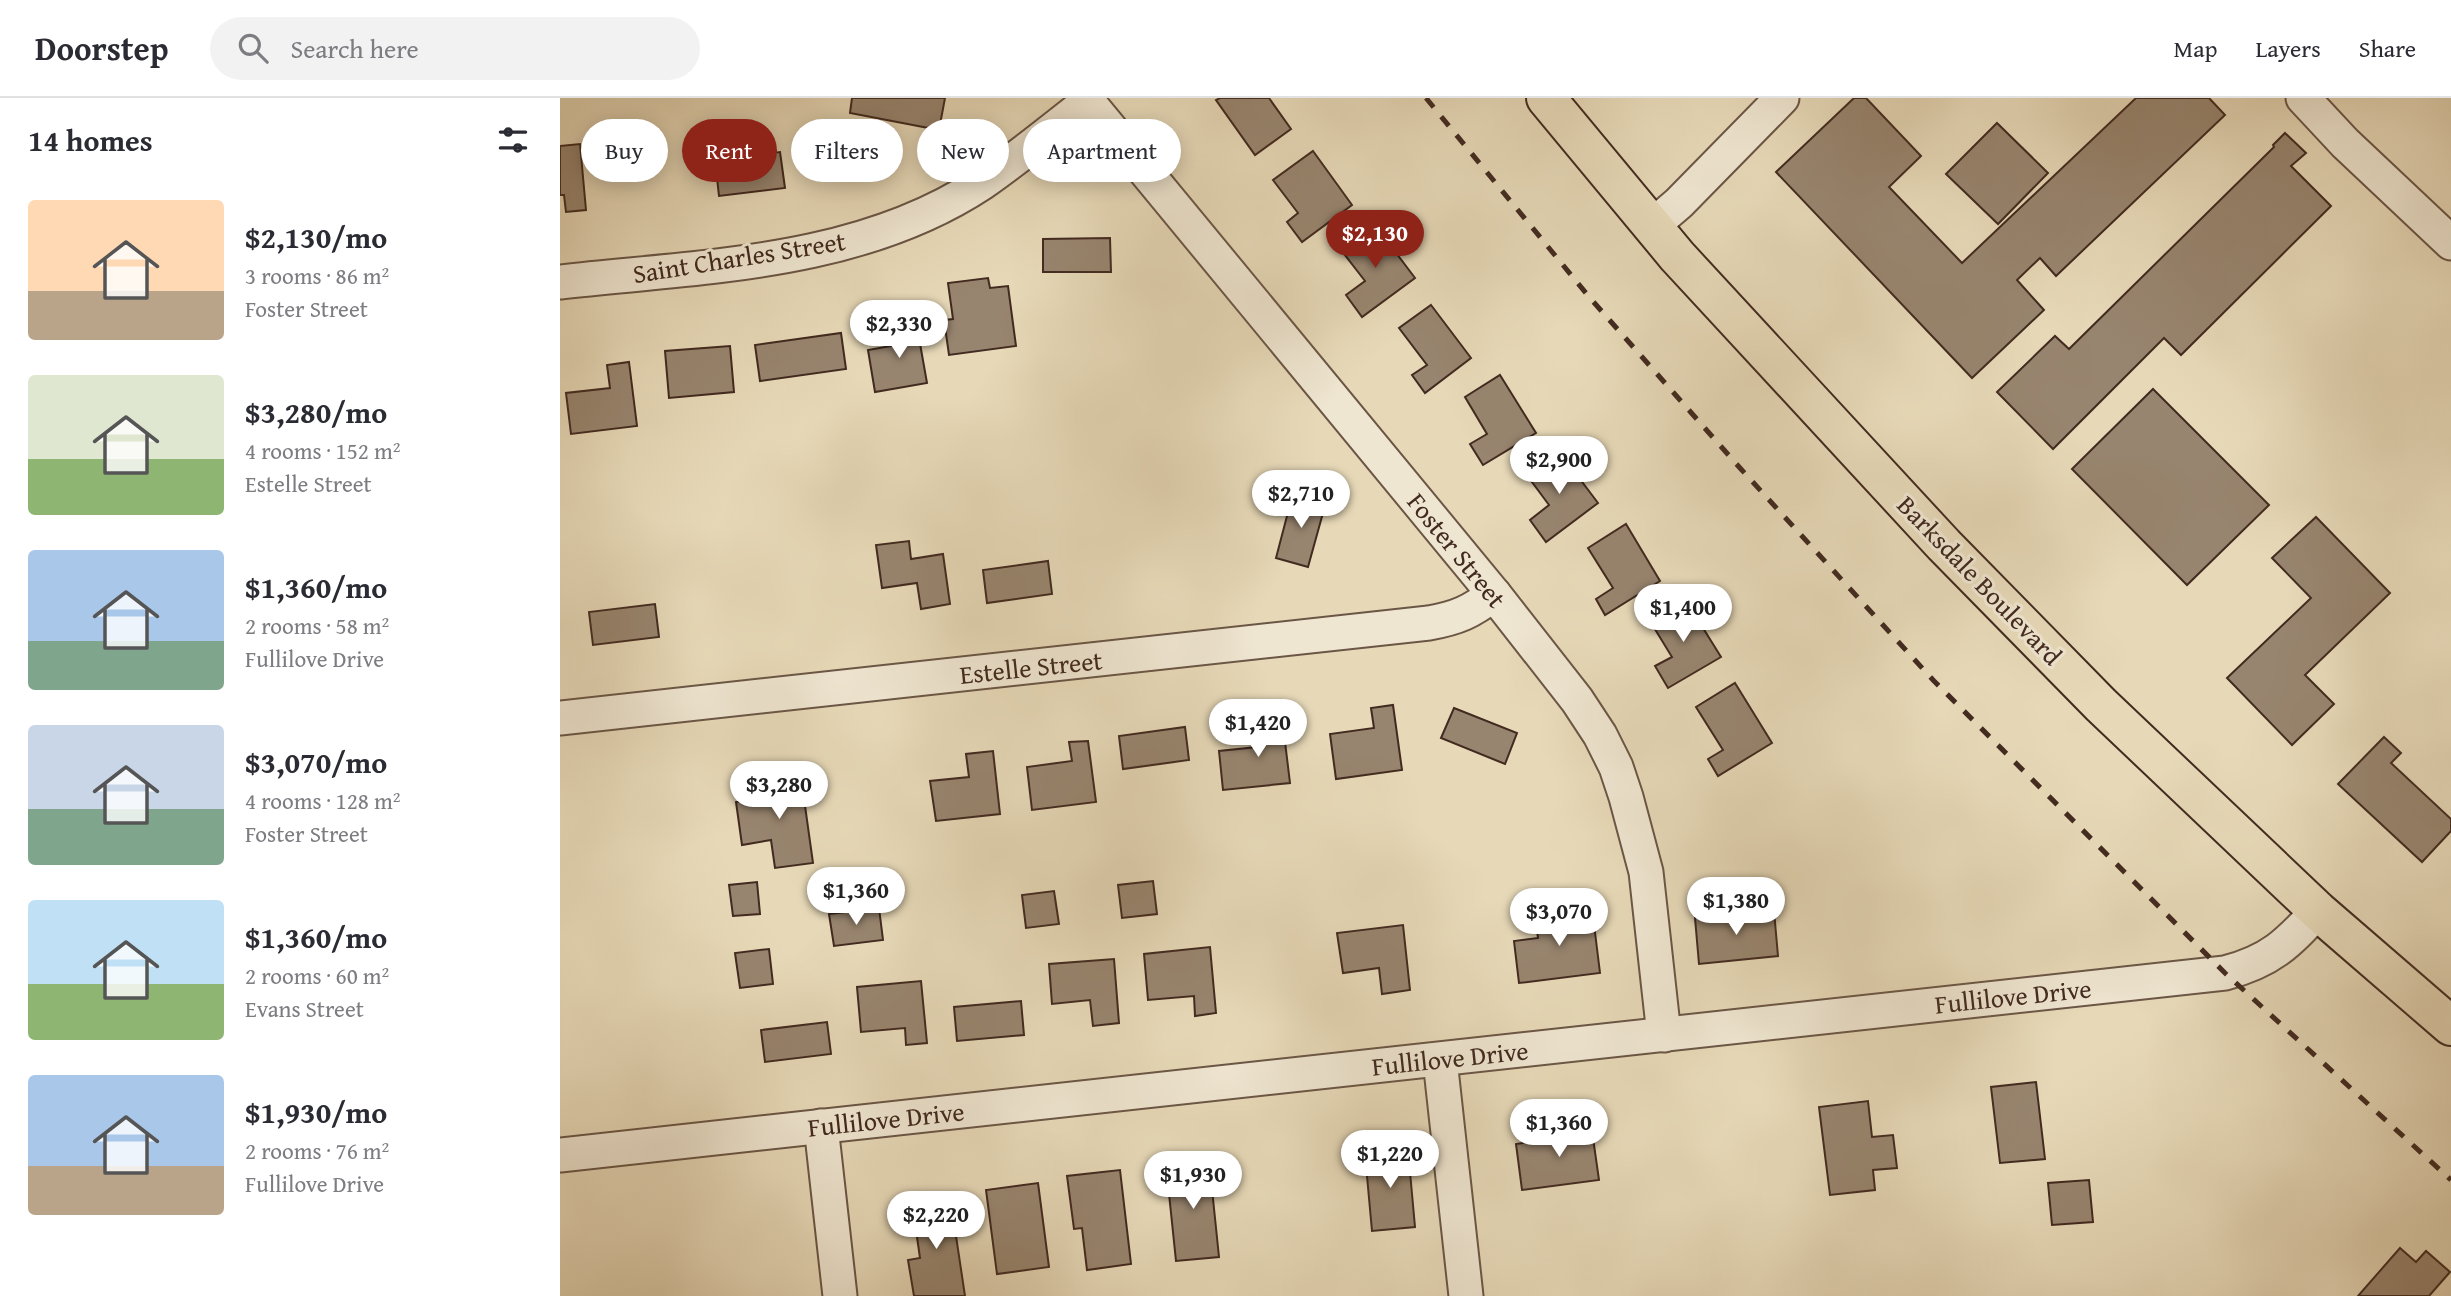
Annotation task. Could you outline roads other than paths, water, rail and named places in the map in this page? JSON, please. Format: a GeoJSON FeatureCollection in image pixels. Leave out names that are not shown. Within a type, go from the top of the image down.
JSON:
{"type":"FeatureCollection","features":[{"type":"Feature","properties":{"kind":"main road","name":"Barksdale Boulevard"},"geometry":{"type":"LineString","coordinates":[[1546,98],[1651,227],[1944,545],[2101,705],[2318,911],[2451,1026]]}},
{"type":"Feature","properties":{"kind":"street"},"geometry":{"type":"LineString","coordinates":[[1651,227],[1679,203],[1782,98]]}},
{"type":"Feature","properties":{"kind":"street"},"geometry":{"type":"LineString","coordinates":[[2303,98],[2345,143],[2451,243]]}},
{"type":"Feature","properties":{"kind":"street","name":"Saint Charles Street"},"geometry":{"type":"LineString","coordinates":[[560,282],[751,261],[792,255],[865,238],[918,216],[981,183],[1086,100]]}},
{"type":"Feature","properties":{"kind":"street","name":"Foster Street"},"geometry":{"type":"LineString","coordinates":[[1086,100],[1494,594],[1577,699],[1600,735],[1616,767],[1637,832],[1646,872],[1664,1034]]}},
{"type":"Feature","properties":{"kind":"street","name":"Estelle Street"},"geometry":{"type":"LineString","coordinates":[[560,718],[1429,623],[1453,619],[1472,611],[1494,594]]}},
{"type":"Feature","properties":{"kind":"street","name":"Fullilove Drive"},"geometry":{"type":"LineString","coordinates":[[560,1155],[2225,973],[2276,953],[2318,911]]}},
{"type":"Feature","properties":{"kind":"street"},"geometry":{"type":"LineString","coordinates":[[1440,1060],[1466,1296]]}},
{"type":"Feature","properties":{"kind":"street"},"geometry":{"type":"LineString","coordinates":[[821,1126],[840,1296]]}},
{"type":"Feature","properties":{"kind":"railway"},"geometry":{"type":"LineString","coordinates":[[1426,98],[1590,298],[1934,681],[2225,973],[2451,1180]]}}]}
